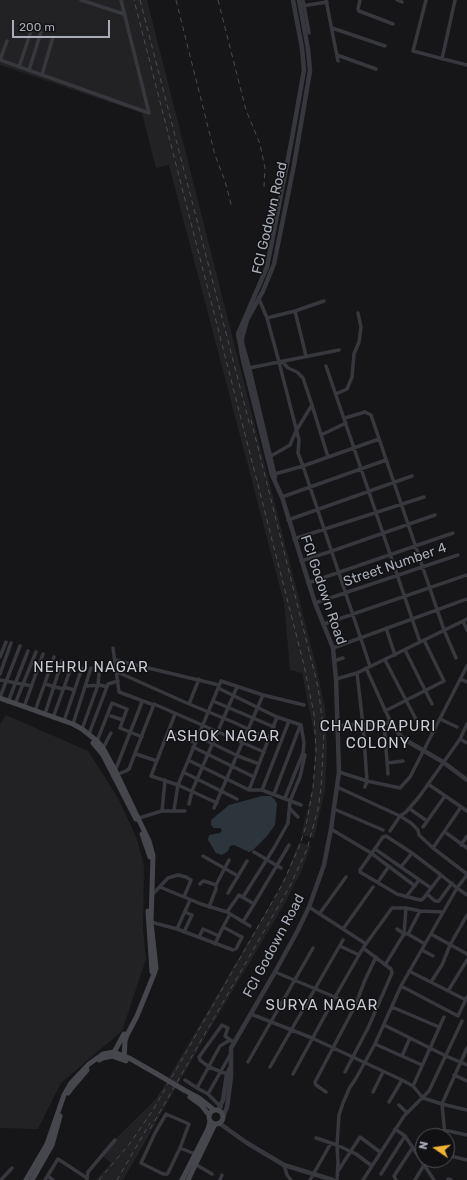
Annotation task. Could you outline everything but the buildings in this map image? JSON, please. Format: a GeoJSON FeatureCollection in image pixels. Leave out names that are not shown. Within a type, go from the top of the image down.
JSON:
{"type":"FeatureCollection","features":[{"type":"Feature","properties":{"kind":"main road"},"geometry":{"type":"LineString","coordinates":[[0,698],[73,724],[89,734],[103,748],[136,820],[150,856],[148,921],[152,969],[151,977],[134,1015],[113,1054],[103,1058],[91,1066],[70,1090],[64,1104],[52,1145],[32,1180]]}},
{"type":"Feature","properties":{"kind":"main road"},"geometry":{"type":"LineString","coordinates":[[0,702],[63,723],[79,730],[88,737],[97,747],[115,774],[139,818],[149,841],[153,856],[151,922],[156,962],[154,974],[137,1016],[127,1035],[124,1048],[125,1058]]}},
{"type":"Feature","properties":{"kind":"main road"},"geometry":{"type":"LineString","coordinates":[[26,1180],[47,1144],[60,1103],[71,1082],[80,1072],[103,1054],[113,1054],[125,1058],[199,1098],[218,1109],[221,1113],[223,1117],[215,1123],[182,1180]]}},
{"type":"Feature","properties":{"kind":"main road"},"geometry":{"type":"LineString","coordinates":[[184,1091],[201,1105],[215,1123]]}},
{"type":"Feature","properties":{"kind":"main road"},"geometry":{"type":"LineString","coordinates":[[209,1115],[211,1112],[218,1109]]}},
{"type":"Feature","properties":{"kind":"main road"},"geometry":{"type":"LineString","coordinates":[[188,1180],[195,1164],[197,1154]]}},
{"type":"Feature","properties":{"kind":"street"},"geometry":{"type":"LineString","coordinates":[[81,0],[124,14]]}},
{"type":"Feature","properties":{"kind":"street"},"geometry":{"type":"LineString","coordinates":[[7,40],[0,60],[149,113],[121,0]]}},
{"type":"Feature","properties":{"kind":"street","name":"FCI Godown Road"},"geometry":{"type":"LineString","coordinates":[[275,481],[271,456],[239,345],[238,334],[267,267],[304,70],[302,48],[293,0]]}},
{"type":"Feature","properties":{"kind":"street","name":"FCI Godown Road"},"geometry":{"type":"LineString","coordinates":[[223,1117],[229,1097],[231,1077],[230,1055],[232,1041],[251,1014],[309,907],[324,865],[339,772],[336,679],[333,648],[315,603],[282,497],[270,468],[249,368],[242,343],[242,334],[247,320],[274,264],[294,165],[310,71],[302,6],[299,0]]}},
{"type":"Feature","properties":{"kind":"street"},"geometry":{"type":"LineString","coordinates":[[303,0],[302,6],[309,33]]}},
{"type":"Feature","properties":{"kind":"street"},"geometry":{"type":"LineString","coordinates":[[360,0],[358,11],[393,24]]}},
{"type":"Feature","properties":{"kind":"street"},"geometry":{"type":"LineString","coordinates":[[397,0],[402,2]]}},
{"type":"Feature","properties":{"kind":"street"},"geometry":{"type":"LineString","coordinates":[[426,0],[413,51],[467,65]]}},
{"type":"Feature","properties":{"kind":"street"},"geometry":{"type":"LineString","coordinates":[[442,59],[455,0]]}},
{"type":"Feature","properties":{"kind":"street"},"geometry":{"type":"LineString","coordinates":[[302,6],[327,1],[338,61]]}},
{"type":"Feature","properties":{"kind":"street"},"geometry":{"type":"LineString","coordinates":[[19,66],[32,28]]}},
{"type":"Feature","properties":{"kind":"street"},"geometry":{"type":"LineString","coordinates":[[332,28],[385,46]]}},
{"type":"Feature","properties":{"kind":"street"},"geometry":{"type":"LineString","coordinates":[[29,70],[41,32]]}},
{"type":"Feature","properties":{"kind":"street"},"geometry":{"type":"LineString","coordinates":[[42,75],[53,36]]}},
{"type":"Feature","properties":{"kind":"street"},"geometry":{"type":"LineString","coordinates":[[337,55],[376,69]]}},
{"type":"Feature","properties":{"kind":"street"},"geometry":{"type":"LineString","coordinates":[[287,164],[294,165]]}},
{"type":"Feature","properties":{"kind":"street"},"geometry":{"type":"LineString","coordinates":[[258,299],[268,318],[280,362],[299,440],[298,453],[354,615],[368,668],[385,711],[391,723],[402,738],[443,762],[467,780]]}},
{"type":"Feature","properties":{"kind":"street"},"geometry":{"type":"LineString","coordinates":[[268,318],[324,301]]}},
{"type":"Feature","properties":{"kind":"street"},"geometry":{"type":"LineString","coordinates":[[294,311],[306,356]]}},
{"type":"Feature","properties":{"kind":"street"},"geometry":{"type":"LineString","coordinates":[[336,394],[347,389],[352,377],[354,354],[359,342],[361,327],[358,313]]}},
{"type":"Feature","properties":{"kind":"street"},"geometry":{"type":"LineString","coordinates":[[249,368],[339,350]]}},
{"type":"Feature","properties":{"kind":"street"},"geometry":{"type":"LineString","coordinates":[[280,362],[301,375],[328,457]]}},
{"type":"Feature","properties":{"kind":"street"},"geometry":{"type":"LineString","coordinates":[[326,366],[345,418],[368,492],[412,619],[422,641],[444,679],[443,682],[385,711]]}},
{"type":"Feature","properties":{"kind":"street"},"geometry":{"type":"LineString","coordinates":[[271,456],[290,445],[296,431],[312,405]]}},
{"type":"Feature","properties":{"kind":"street"},"geometry":{"type":"LineString","coordinates":[[345,418],[361,413],[369,413],[371,415],[444,630],[456,658]]}},
{"type":"Feature","properties":{"kind":"street"},"geometry":{"type":"LineString","coordinates":[[321,434],[346,423]]}},
{"type":"Feature","properties":{"kind":"street"},"geometry":{"type":"LineString","coordinates":[[275,474],[303,466],[379,439]]}},
{"type":"Feature","properties":{"kind":"street"},"geometry":{"type":"LineString","coordinates":[[282,497],[386,460]]}},
{"type":"Feature","properties":{"kind":"street"},"geometry":{"type":"LineString","coordinates":[[288,520],[412,476]]}},
{"type":"Feature","properties":{"kind":"street"},"geometry":{"type":"LineString","coordinates":[[294,539],[424,496]]}},
{"type":"Feature","properties":{"kind":"street"},"geometry":{"type":"LineString","coordinates":[[301,561],[332,552],[436,515]]}},
{"type":"Feature","properties":{"kind":"street"},"geometry":{"type":"LineString","coordinates":[[308,582],[339,573],[453,533]]}},
{"type":"Feature","properties":{"kind":"street","name":"Street Number 4"},"geometry":{"type":"LineString","coordinates":[[315,603],[458,555]]}},
{"type":"Feature","properties":{"kind":"street"},"geometry":{"type":"LineString","coordinates":[[324,624],[354,615],[467,575]]}},
{"type":"Feature","properties":{"kind":"street"},"geometry":{"type":"LineString","coordinates":[[333,648],[467,599]]}},
{"type":"Feature","properties":{"kind":"street"},"geometry":{"type":"LineString","coordinates":[[336,679],[368,668],[465,620],[467,630]]}},
{"type":"Feature","properties":{"kind":"street"},"geometry":{"type":"LineString","coordinates":[[386,628],[395,655]]}},
{"type":"Feature","properties":{"kind":"street"},"geometry":{"type":"LineString","coordinates":[[0,657],[6,642]]}},
{"type":"Feature","properties":{"kind":"street"},"geometry":{"type":"LineString","coordinates":[[0,674],[11,643]]}},
{"type":"Feature","properties":{"kind":"street"},"geometry":{"type":"LineString","coordinates":[[0,698],[20,646]]}},
{"type":"Feature","properties":{"kind":"street"},"geometry":{"type":"LineString","coordinates":[[113,648],[115,671],[118,680],[118,692],[154,706],[156,704],[175,714],[264,752]]}},
{"type":"Feature","properties":{"kind":"street"},"geometry":{"type":"LineString","coordinates":[[405,650],[432,704]]}},
{"type":"Feature","properties":{"kind":"street"},"geometry":{"type":"LineString","coordinates":[[8,702],[28,651]]}},
{"type":"Feature","properties":{"kind":"street"},"geometry":{"type":"LineString","coordinates":[[15,704],[36,652]]}},
{"type":"Feature","properties":{"kind":"street"},"geometry":{"type":"LineString","coordinates":[[24,707],[43,654]]}},
{"type":"Feature","properties":{"kind":"street"},"geometry":{"type":"LineString","coordinates":[[35,711],[54,657]]}},
{"type":"Feature","properties":{"kind":"street"},"geometry":{"type":"LineString","coordinates":[[334,661],[343,658]]}},
{"type":"Feature","properties":{"kind":"street"},"geometry":{"type":"LineString","coordinates":[[115,660],[199,679],[219,686],[257,708],[301,725]]}},
{"type":"Feature","properties":{"kind":"street"},"geometry":{"type":"LineString","coordinates":[[384,660],[420,727]]}},
{"type":"Feature","properties":{"kind":"street"},"geometry":{"type":"LineString","coordinates":[[45,714],[62,662]]}},
{"type":"Feature","properties":{"kind":"street"},"geometry":{"type":"LineString","coordinates":[[53,718],[72,665]]}},
{"type":"Feature","properties":{"kind":"street"},"geometry":{"type":"LineString","coordinates":[[339,772],[367,782],[400,788],[410,777],[467,666]]}},
{"type":"Feature","properties":{"kind":"street"},"geometry":{"type":"LineString","coordinates":[[64,721],[82,668]]}},
{"type":"Feature","properties":{"kind":"street"},"geometry":{"type":"LineString","coordinates":[[73,724],[92,668]]}},
{"type":"Feature","properties":{"kind":"street"},"geometry":{"type":"LineString","coordinates":[[115,671],[259,734]]}},
{"type":"Feature","properties":{"kind":"street"},"geometry":{"type":"LineString","coordinates":[[357,673],[363,725],[367,782],[365,787]]}},
{"type":"Feature","properties":{"kind":"street"},"geometry":{"type":"LineString","coordinates":[[82,729],[98,685],[99,674]]}},
{"type":"Feature","properties":{"kind":"street"},"geometry":{"type":"LineString","coordinates":[[460,678],[467,682]]}},
{"type":"Feature","properties":{"kind":"street"},"geometry":{"type":"LineString","coordinates":[[189,704],[199,679]]}},
{"type":"Feature","properties":{"kind":"street"},"geometry":{"type":"LineString","coordinates":[[0,680],[32,686]]}},
{"type":"Feature","properties":{"kind":"street"},"geometry":{"type":"LineString","coordinates":[[89,734],[108,684],[118,680]]}},
{"type":"Feature","properties":{"kind":"street"},"geometry":{"type":"LineString","coordinates":[[174,810],[178,784],[194,742],[221,681],[263,695],[304,705]]}},
{"type":"Feature","properties":{"kind":"street"},"geometry":{"type":"LineString","coordinates":[[44,684],[74,690]]}},
{"type":"Feature","properties":{"kind":"street"},"geometry":{"type":"LineString","coordinates":[[86,686],[98,685],[107,687]]}},
{"type":"Feature","properties":{"kind":"street"},"geometry":{"type":"LineString","coordinates":[[189,804],[192,791],[237,687]]}},
{"type":"Feature","properties":{"kind":"street"},"geometry":{"type":"LineString","coordinates":[[214,808],[238,756],[263,695]]}},
{"type":"Feature","properties":{"kind":"street"},"geometry":{"type":"LineString","coordinates":[[213,701],[274,727]]}},
{"type":"Feature","properties":{"kind":"street"},"geometry":{"type":"LineString","coordinates":[[115,774],[142,702]]}},
{"type":"Feature","properties":{"kind":"street"},"geometry":{"type":"LineString","coordinates":[[97,742],[111,703],[127,708],[120,728],[142,737]]}},
{"type":"Feature","properties":{"kind":"street"},"geometry":{"type":"LineString","coordinates":[[115,774],[129,769],[154,706]]}},
{"type":"Feature","properties":{"kind":"street"},"geometry":{"type":"LineString","coordinates":[[175,714],[151,776],[178,784],[217,802]]}},
{"type":"Feature","properties":{"kind":"street"},"geometry":{"type":"LineString","coordinates":[[111,716],[123,720]]}},
{"type":"Feature","properties":{"kind":"street"},"geometry":{"type":"LineString","coordinates":[[249,790],[277,717]]}},
{"type":"Feature","properties":{"kind":"street"},"geometry":{"type":"LineString","coordinates":[[440,719],[457,727]]}},
{"type":"Feature","properties":{"kind":"street"},"geometry":{"type":"LineString","coordinates":[[262,790],[289,721]]}},
{"type":"Feature","properties":{"kind":"street"},"geometry":{"type":"LineString","coordinates":[[337,726],[391,723]]}},
{"type":"Feature","properties":{"kind":"street"},"geometry":{"type":"LineString","coordinates":[[384,724],[388,774]]}},
{"type":"Feature","properties":{"kind":"street"},"geometry":{"type":"LineString","coordinates":[[390,831],[400,816],[410,809],[428,784],[460,739],[467,724]]}},
{"type":"Feature","properties":{"kind":"street"},"geometry":{"type":"LineString","coordinates":[[274,794],[301,725]]}},
{"type":"Feature","properties":{"kind":"street"},"geometry":{"type":"LineString","coordinates":[[285,798],[302,753],[304,743],[301,725]]}},
{"type":"Feature","properties":{"kind":"street"},"geometry":{"type":"LineString","coordinates":[[168,732],[194,742]]}},
{"type":"Feature","properties":{"kind":"street"},"geometry":{"type":"LineString","coordinates":[[103,748],[111,733]]}},
{"type":"Feature","properties":{"kind":"street"},"geometry":{"type":"LineString","coordinates":[[197,736],[238,756],[259,764]]}},
{"type":"Feature","properties":{"kind":"street"},"geometry":{"type":"LineString","coordinates":[[460,739],[467,743]]}},
{"type":"Feature","properties":{"kind":"street"},"geometry":{"type":"LineString","coordinates":[[192,747],[254,777]]}},
{"type":"Feature","properties":{"kind":"street"},"geometry":{"type":"LineString","coordinates":[[136,754],[157,761]]}},
{"type":"Feature","properties":{"kind":"street"},"geometry":{"type":"LineString","coordinates":[[243,897],[267,860],[288,823],[287,818],[290,809],[290,801],[300,777],[305,754]]}},
{"type":"Feature","properties":{"kind":"street"},"geometry":{"type":"LineString","coordinates":[[188,760],[249,790],[262,790],[301,804]]}},
{"type":"Feature","properties":{"kind":"street"},"geometry":{"type":"LineString","coordinates":[[387,763],[403,761]]}},
{"type":"Feature","properties":{"kind":"street"},"geometry":{"type":"LineString","coordinates":[[183,772],[237,799]]}},
{"type":"Feature","properties":{"kind":"street"},"geometry":{"type":"LineString","coordinates":[[162,811],[165,780]]}},
{"type":"Feature","properties":{"kind":"street"},"geometry":{"type":"LineString","coordinates":[[428,784],[467,811]]}},
{"type":"Feature","properties":{"kind":"street"},"geometry":{"type":"LineString","coordinates":[[337,787],[400,816],[411,823],[418,830],[418,835],[467,875],[443,912],[401,986],[375,1044],[342,1103],[339,1115],[336,1144],[338,1172],[337,1180]]}},
{"type":"Feature","properties":{"kind":"street"},"geometry":{"type":"LineString","coordinates":[[423,827],[445,796]]}},
{"type":"Feature","properties":{"kind":"street"},"geometry":{"type":"LineString","coordinates":[[433,848],[461,807]]}},
{"type":"Feature","properties":{"kind":"street"},"geometry":{"type":"LineString","coordinates":[[290,809],[298,817]]}},
{"type":"Feature","properties":{"kind":"street"},"geometry":{"type":"LineString","coordinates":[[410,809],[427,822]]}},
{"type":"Feature","properties":{"kind":"street"},"geometry":{"type":"LineString","coordinates":[[334,810],[384,830]]}},
{"type":"Feature","properties":{"kind":"street"},"geometry":{"type":"LineString","coordinates":[[139,818],[162,811],[185,811]]}},
{"type":"Feature","properties":{"kind":"street"},"geometry":{"type":"LineString","coordinates":[[331,829],[371,853],[415,886]]}},
{"type":"Feature","properties":{"kind":"street"},"geometry":{"type":"LineString","coordinates":[[444,832],[467,848]]}},
{"type":"Feature","properties":{"kind":"street"},"geometry":{"type":"LineString","coordinates":[[441,875],[427,894],[420,900],[396,894],[360,872],[360,870],[383,837],[386,836],[412,853],[452,883],[467,895]]}},
{"type":"Feature","properties":{"kind":"street"},"geometry":{"type":"LineString","coordinates":[[462,845],[467,836]]}},
{"type":"Feature","properties":{"kind":"street"},"geometry":{"type":"LineString","coordinates":[[243,922],[289,845]]}},
{"type":"Feature","properties":{"kind":"street"},"geometry":{"type":"LineString","coordinates":[[375,849],[431,888]]}},
{"type":"Feature","properties":{"kind":"street"},"geometry":{"type":"LineString","coordinates":[[254,852],[281,868]]}},
{"type":"Feature","properties":{"kind":"street"},"geometry":{"type":"LineString","coordinates":[[401,867],[412,853]]}},
{"type":"Feature","properties":{"kind":"street"},"geometry":{"type":"LineString","coordinates":[[203,856],[238,876]]}},
{"type":"Feature","properties":{"kind":"street"},"geometry":{"type":"LineString","coordinates":[[209,907],[216,889],[216,885],[229,860]]}},
{"type":"Feature","properties":{"kind":"street"},"geometry":{"type":"LineString","coordinates":[[247,861],[229,891],[254,904]]}},
{"type":"Feature","properties":{"kind":"street"},"geometry":{"type":"LineString","coordinates":[[378,882],[389,866]]}},
{"type":"Feature","properties":{"kind":"street"},"geometry":{"type":"LineString","coordinates":[[151,896],[168,878],[178,875],[191,880],[184,897]]}},
{"type":"Feature","properties":{"kind":"street"},"geometry":{"type":"LineString","coordinates":[[320,913],[346,877]]}},
{"type":"Feature","properties":{"kind":"street"},"geometry":{"type":"LineString","coordinates":[[406,897],[419,880]]}},
{"type":"Feature","properties":{"kind":"street"},"geometry":{"type":"LineString","coordinates":[[200,884],[204,881],[216,885]]}},
{"type":"Feature","properties":{"kind":"street"},"geometry":{"type":"LineString","coordinates":[[427,894],[435,901],[439,901],[452,883]]}},
{"type":"Feature","properties":{"kind":"street"},"geometry":{"type":"LineString","coordinates":[[160,887],[190,900],[228,913],[250,926]]}},
{"type":"Feature","properties":{"kind":"street"},"geometry":{"type":"LineString","coordinates":[[343,930],[373,887]]}},
{"type":"Feature","properties":{"kind":"street"},"geometry":{"type":"LineString","coordinates":[[215,944],[224,927],[228,913],[239,895]]}},
{"type":"Feature","properties":{"kind":"street"},"geometry":{"type":"LineString","coordinates":[[177,929],[190,900]]}},
{"type":"Feature","properties":{"kind":"street"},"geometry":{"type":"LineString","coordinates":[[309,907],[320,913],[365,946],[391,969],[392,973],[368,1028],[345,1072]]}},
{"type":"Feature","properties":{"kind":"street"},"geometry":{"type":"LineString","coordinates":[[293,1074],[359,955],[392,908],[443,912]]}},
{"type":"Feature","properties":{"kind":"street"},"geometry":{"type":"LineString","coordinates":[[406,908],[406,934]]}},
{"type":"Feature","properties":{"kind":"street"},"geometry":{"type":"LineString","coordinates":[[386,965],[420,911]]}},
{"type":"Feature","properties":{"kind":"street"},"geometry":{"type":"LineString","coordinates":[[184,912],[192,915],[184,932]]}},
{"type":"Feature","properties":{"kind":"street"},"geometry":{"type":"LineString","coordinates":[[431,982],[442,965],[450,945],[467,915]]}},
{"type":"Feature","properties":{"kind":"street"},"geometry":{"type":"LineString","coordinates":[[151,922],[177,929],[215,944],[235,949],[242,937],[224,927]]}},
{"type":"Feature","properties":{"kind":"street"},"geometry":{"type":"LineString","coordinates":[[200,937],[203,929],[219,936]]}},
{"type":"Feature","properties":{"kind":"street"},"geometry":{"type":"LineString","coordinates":[[397,929],[425,944]]}},
{"type":"Feature","properties":{"kind":"street"},"geometry":{"type":"LineString","coordinates":[[431,934],[467,954]]}},
{"type":"Feature","properties":{"kind":"street"},"geometry":{"type":"LineString","coordinates":[[270,1067],[343,940]]}},
{"type":"Feature","properties":{"kind":"street"},"geometry":{"type":"LineString","coordinates":[[340,946],[359,955]]}},
{"type":"Feature","properties":{"kind":"street"},"geometry":{"type":"LineString","coordinates":[[248,1062],[314,948]]}},
{"type":"Feature","properties":{"kind":"street"},"geometry":{"type":"LineString","coordinates":[[422,950],[433,956]]}},
{"type":"Feature","properties":{"kind":"street"},"geometry":{"type":"LineString","coordinates":[[326,1092],[316,1085],[316,1082],[355,1006],[376,957]]}},
{"type":"Feature","properties":{"kind":"street"},"geometry":{"type":"LineString","coordinates":[[448,991],[467,960]]}},
{"type":"Feature","properties":{"kind":"street"},"geometry":{"type":"LineString","coordinates":[[401,986],[458,1016],[466,998],[448,991],[410,971]]}},
{"type":"Feature","properties":{"kind":"street"},"geometry":{"type":"LineString","coordinates":[[275,972],[342,1000]]}},
{"type":"Feature","properties":{"kind":"street"},"geometry":{"type":"LineString","coordinates":[[392,1007],[439,1027]]}},
{"type":"Feature","properties":{"kind":"street"},"geometry":{"type":"LineString","coordinates":[[251,1014],[312,1038],[352,1058],[402,1080],[413,1086],[423,1098],[467,1110]]}},
{"type":"Feature","properties":{"kind":"street"},"geometry":{"type":"LineString","coordinates":[[413,1086],[444,1016]]}},
{"type":"Feature","properties":{"kind":"street"},"geometry":{"type":"LineString","coordinates":[[363,1180],[395,1129],[407,1113],[429,1091],[462,1021]]}},
{"type":"Feature","properties":{"kind":"street"},"geometry":{"type":"LineString","coordinates":[[227,1074],[209,1067],[199,1058],[222,1025],[228,1028],[225,1036],[232,1041]]}},
{"type":"Feature","properties":{"kind":"street"},"geometry":{"type":"LineString","coordinates":[[384,1025],[467,1065]]}},
{"type":"Feature","properties":{"kind":"street"},"geometry":{"type":"LineString","coordinates":[[402,1056],[410,1038]]}},
{"type":"Feature","properties":{"kind":"street"},"geometry":{"type":"LineString","coordinates":[[197,1088],[220,1046],[232,1041]]}},
{"type":"Feature","properties":{"kind":"street"},"geometry":{"type":"LineString","coordinates":[[375,1044],[422,1066]]}},
{"type":"Feature","properties":{"kind":"street"},"geometry":{"type":"LineString","coordinates":[[444,1128],[442,1104],[467,1048]]}},
{"type":"Feature","properties":{"kind":"street"},"geometry":{"type":"LineString","coordinates":[[208,1094],[230,1055]]}},
{"type":"Feature","properties":{"kind":"street","name":"FCI Godown Road"},"geometry":{"type":"LineString","coordinates":[[218,1109],[223,1100],[227,1074],[230,1068]]}},
{"type":"Feature","properties":{"kind":"street"},"geometry":{"type":"LineString","coordinates":[[373,1092],[383,1072]]}},
{"type":"Feature","properties":{"kind":"street"},"geometry":{"type":"LineString","coordinates":[[454,1076],[467,1081]]}},
{"type":"Feature","properties":{"kind":"street"},"geometry":{"type":"LineString","coordinates":[[185,1080],[208,1094],[218,1109]]}},
{"type":"Feature","properties":{"kind":"street"},"geometry":{"type":"LineString","coordinates":[[388,1102],[402,1080]]}},
{"type":"Feature","properties":{"kind":"street"},"geometry":{"type":"LineString","coordinates":[[399,1105],[407,1113]]}},
{"type":"Feature","properties":{"kind":"street"},"geometry":{"type":"LineString","coordinates":[[166,1114],[189,1124],[180,1148],[168,1174],[162,1174],[141,1163],[166,1114]]}},
{"type":"Feature","properties":{"kind":"street"},"geometry":{"type":"LineString","coordinates":[[215,1123],[284,1165],[333,1180]]}},
{"type":"Feature","properties":{"kind":"street"},"geometry":{"type":"LineString","coordinates":[[395,1129],[405,1136],[415,1150]]}},
{"type":"Feature","properties":{"kind":"street"},"geometry":{"type":"LineString","coordinates":[[455,1132],[467,1135]]}},
{"type":"Feature","properties":{"kind":"street"},"geometry":{"type":"LineString","coordinates":[[381,1174],[405,1136]]}},
{"type":"Feature","properties":{"kind":"street"},"geometry":{"type":"LineString","coordinates":[[338,1172],[360,1137],[380,1152]]}},
{"type":"Feature","properties":{"kind":"street"},"geometry":{"type":"LineString","coordinates":[[316,1138],[336,1144],[372,1166]]}},
{"type":"Feature","properties":{"kind":"street"},"geometry":{"type":"LineString","coordinates":[[45,1180],[58,1159],[87,1179],[88,1172],[115,1140]]}},
{"type":"Feature","properties":{"kind":"street"},"geometry":{"type":"LineString","coordinates":[[310,1180],[331,1143]]}},
{"type":"Feature","properties":{"kind":"street"},"geometry":{"type":"LineString","coordinates":[[396,1180],[394,1176],[413,1147]]}},
{"type":"Feature","properties":{"kind":"street"},"geometry":{"type":"LineString","coordinates":[[180,1148],[197,1154]]}},
{"type":"Feature","properties":{"kind":"street"},"geometry":{"type":"LineString","coordinates":[[455,1157],[467,1160]]}},
{"type":"Feature","properties":{"kind":"street"},"geometry":{"type":"LineString","coordinates":[[195,1164],[212,1174]]}},
{"type":"Feature","properties":{"kind":"street"},"geometry":{"type":"LineString","coordinates":[[284,1165],[287,1175],[291,1180]]}},
{"type":"Feature","properties":{"kind":"street"},"geometry":{"type":"LineString","coordinates":[[0,1180],[12,1168]]}},
{"type":"Feature","properties":{"kind":"street"},"geometry":{"type":"LineString","coordinates":[[415,1180],[422,1168]]}},
{"type":"Feature","properties":{"kind":"street"},"geometry":{"type":"LineString","coordinates":[[426,1168],[433,1179]]}},
{"type":"Feature","properties":{"kind":"street"},"geometry":{"type":"LineString","coordinates":[[220,1180],[222,1175]]}},
{"type":"Feature","properties":{"kind":"street"},"geometry":{"type":"LineString","coordinates":[[48,1176],[53,1180]]}},
{"type":"Feature","properties":{"kind":"shaded area"},"geometry":{"type":"Polygon","coordinates":[[[0,0],[147,0],[316,666],[325,708],[327,749],[325,790],[314,838],[301,835],[312,791],[315,760],[315,738],[302,673],[290,670],[284,603],[169,165],[156,168],[142,113],[0,65],[0,0]]]}},
{"type":"Feature","properties":{"kind":"shaded area"},"geometry":{"type":"Polygon","coordinates":[[[6,715],[88,751],[118,798],[137,839],[144,866],[143,930],[146,959],[122,1031],[61,1083],[38,1129],[0,1128],[0,724],[6,715]]]}},
{"type":"Feature","properties":{"kind":"shaded area"},"geometry":{"type":"Polygon","coordinates":[[[262,796],[271,796],[277,804],[275,825],[267,836],[252,851],[249,852],[234,845],[230,846],[228,851],[222,855],[216,853],[208,840],[209,835],[220,833],[222,830],[220,828],[214,828],[211,825],[211,820],[229,805],[262,796]]]}},
{"type":"Feature","properties":{"kind":"shaded area"},"geometry":{"type":"Polygon","coordinates":[[[299,842],[311,846],[302,870],[285,903],[123,1180],[96,1180],[111,1163],[100,1154],[156,1099],[271,903],[285,877],[299,842]]]}},
{"type":"Feature","properties":{"kind":"railway"},"geometry":{"type":"LineString","coordinates":[[99,1180],[131,1142],[153,1110],[283,883],[299,847],[306,826],[313,788],[316,750],[314,714],[304,665],[134,0]]}},
{"type":"Feature","properties":{"kind":"railway"},"geometry":{"type":"LineString","coordinates":[[140,0],[250,426]]}},
{"type":"Feature","properties":{"kind":"railway"},"geometry":{"type":"LineString","coordinates":[[176,0],[215,155],[225,181],[232,208]]}},
{"type":"Feature","properties":{"kind":"railway"},"geometry":{"type":"LineString","coordinates":[[218,0],[246,110],[260,144],[265,168],[264,187]]}},
{"type":"Feature","properties":{"kind":"railway"},"geometry":{"type":"LineString","coordinates":[[150,1129],[290,886],[307,849],[318,809],[321,788],[324,733],[318,687],[251,420]]}},
{"type":"Feature","properties":{"kind":"railway"},"geometry":{"type":"LineString","coordinates":[[117,1180],[150,1123]]}},
{"type":"Feature","properties":{"kind":"district","name":"NEHRU NAGAR"},"geometry":{"type":"Point","coordinates":[91,668]}},
{"type":"Feature","properties":{"kind":"district","name":"CHANDRAPURI COLONY"},"geometry":{"type":"Point","coordinates":[378,736]}},
{"type":"Feature","properties":{"kind":"district","name":"ASHOK NAGAR"},"geometry":{"type":"Point","coordinates":[223,737]}},
{"type":"Feature","properties":{"kind":"district","name":"SURYA NAGAR"},"geometry":{"type":"Point","coordinates":[322,1006]}}]}
